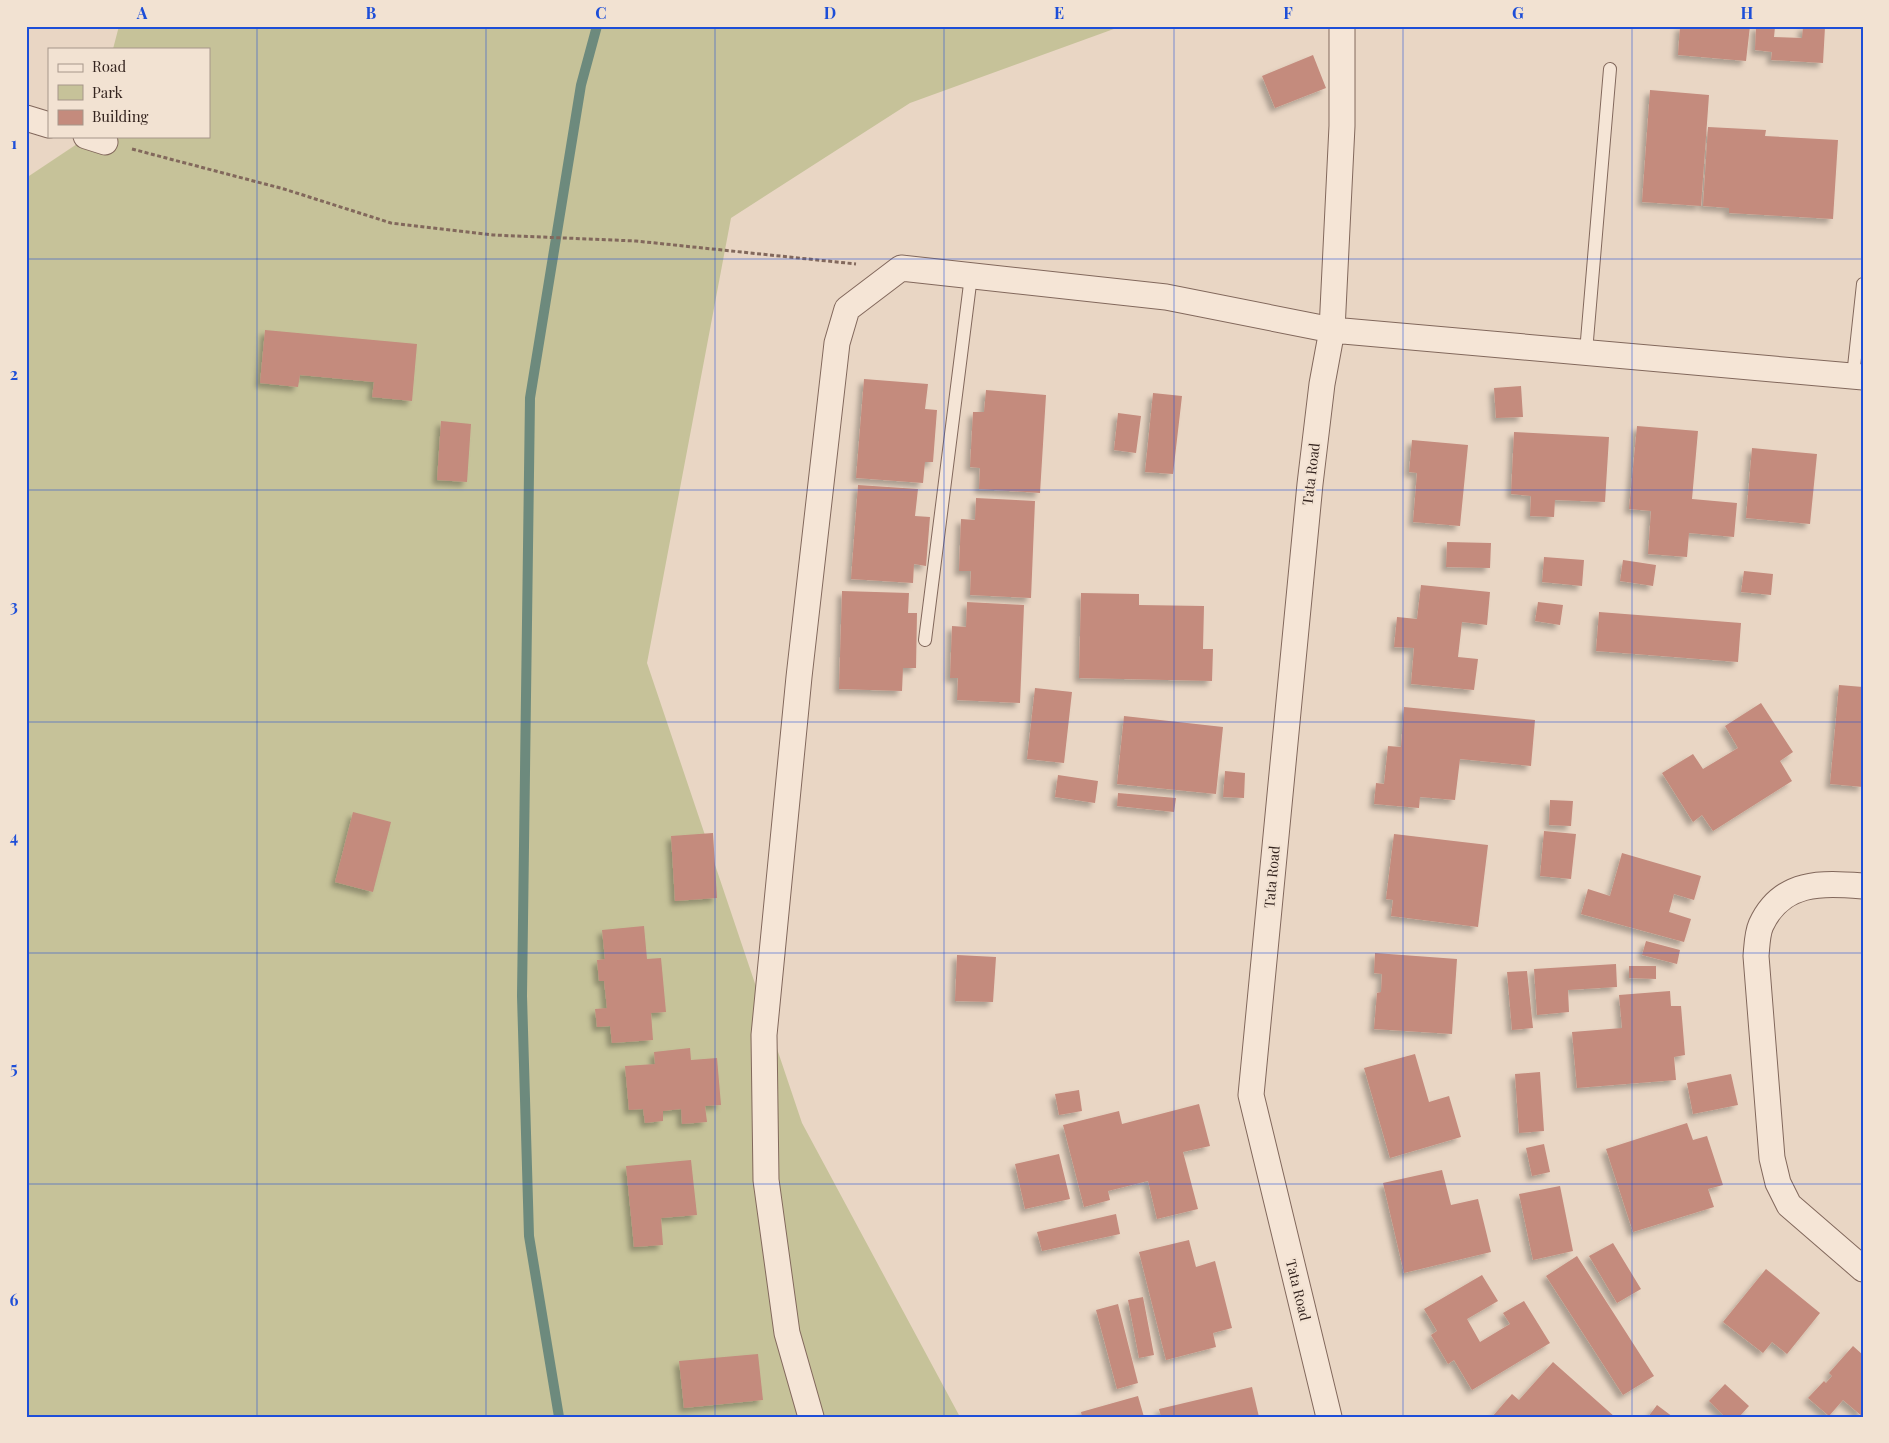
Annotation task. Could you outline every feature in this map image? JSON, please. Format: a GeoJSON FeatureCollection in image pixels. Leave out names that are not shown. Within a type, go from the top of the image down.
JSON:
{"type":"FeatureCollection","features":[{"type":"Feature","properties":{"kind":"street","name":"Tata Road"},"geometry":{"type":"LineString","coordinates":[[1330,1417],[1251,1095],[1310,484],[1322,384],[1332,330],[1342,126],[1342,26]]}},
{"type":"Feature","properties":{"kind":"street"},"geometry":{"type":"LineString","coordinates":[[26,118],[48,125]]}},
{"type":"Feature","properties":{"kind":"street"},"geometry":{"type":"LineString","coordinates":[[811,1417],[787,1333],[766,1180],[764,1036],[799,677],[836,343],[847,309],[901,268],[1166,297],[1332,330],[1858,376]]}},
{"type":"Feature","properties":{"kind":"street"},"geometry":{"type":"LineString","coordinates":[[1863,886],[1823,883],[1796,890],[1774,904],[1761,926],[1756,956],[1772,1158],[1778,1183],[1789,1205],[1863,1269]]}},
{"type":"Feature","properties":{"kind":"lane"},"geometry":{"type":"LineString","coordinates":[[1586,352],[1610,70]]}},
{"type":"Feature","properties":{"kind":"lane"},"geometry":{"type":"LineString","coordinates":[[925,640],[971,276]]}},
{"type":"Feature","properties":{"kind":"lane"},"geometry":{"type":"LineString","coordinates":[[1858,376],[1863,284]]}},
{"type":"Feature","properties":{"kind":"path"},"geometry":{"type":"LineString","coordinates":[[95,139],[284,189],[391,223],[493,235],[636,241],[901,268]]}},
{"type":"Feature","properties":{"kind":"green space"},"geometry":{"type":"Polygon","coordinates":[[[119,26],[1122,26],[910,103],[731,218],[647,663],[802,1123],[960,1417],[26,1417],[26,178],[86,138],[210,138],[210,48],[113,48],[119,26]]]}},
{"type":"Feature","properties":{"kind":"building"},"geometry":{"type":"Polygon","coordinates":[[[1680,26],[1750,26],[1746,61],[1678,55],[1680,26]]]}},
{"type":"Feature","properties":{"kind":"building"},"geometry":{"type":"Polygon","coordinates":[[[1756,26],[1775,27],[1774,37],[1802,38],[1803,26],[1825,27],[1823,63],[1771,60],[1772,52],[1755,50],[1756,26]]]}},
{"type":"Feature","properties":{"kind":"building"},"geometry":{"type":"Polygon","coordinates":[[[1313,55],[1326,88],[1275,108],[1262,76],[1313,55]]]}},
{"type":"Feature","properties":{"kind":"building"},"geometry":{"type":"Polygon","coordinates":[[[1650,90],[1709,95],[1701,206],[1642,202],[1650,90]]]}},
{"type":"Feature","properties":{"kind":"building"},"geometry":{"type":"Polygon","coordinates":[[[1708,127],[1766,130],[1765,136],[1838,140],[1833,219],[1729,213],[1729,208],[1703,206],[1708,127]]]}},
{"type":"Feature","properties":{"kind":"building"},"geometry":{"type":"Polygon","coordinates":[[[265,330],[417,344],[412,401],[372,397],[374,382],[300,375],[298,387],[260,383],[265,330]]]}},
{"type":"Feature","properties":{"kind":"building"},"geometry":{"type":"Polygon","coordinates":[[[864,379],[928,384],[925,409],[937,410],[933,462],[925,462],[923,483],[856,478],[864,379]]]}},
{"type":"Feature","properties":{"kind":"building"},"geometry":{"type":"Polygon","coordinates":[[[1521,386],[1523,417],[1496,418],[1494,388],[1521,386]]]}},
{"type":"Feature","properties":{"kind":"building"},"geometry":{"type":"Polygon","coordinates":[[[986,390],[1046,395],[1040,493],[979,489],[980,468],[970,467],[973,412],[984,412],[986,390]]]}},
{"type":"Feature","properties":{"kind":"building"},"geometry":{"type":"Polygon","coordinates":[[[1153,393],[1182,396],[1173,474],[1145,472],[1153,393]]]}},
{"type":"Feature","properties":{"kind":"building"},"geometry":{"type":"Polygon","coordinates":[[[1118,413],[1141,416],[1136,453],[1114,450],[1118,413]]]}},
{"type":"Feature","properties":{"kind":"building"},"geometry":{"type":"Polygon","coordinates":[[[441,421],[471,424],[467,482],[437,480],[441,421]]]}},
{"type":"Feature","properties":{"kind":"building"},"geometry":{"type":"Polygon","coordinates":[[[1637,426],[1698,431],[1692,499],[1737,503],[1734,537],[1689,533],[1687,557],[1648,554],[1651,511],[1629,509],[1637,426]]]}},
{"type":"Feature","properties":{"kind":"building"},"geometry":{"type":"Polygon","coordinates":[[[1514,432],[1609,437],[1605,502],[1555,500],[1554,517],[1530,516],[1531,496],[1511,494],[1514,432]]]}},
{"type":"Feature","properties":{"kind":"building"},"geometry":{"type":"Polygon","coordinates":[[[1412,440],[1468,445],[1460,526],[1413,522],[1417,473],[1409,472],[1412,440]]]}},
{"type":"Feature","properties":{"kind":"building"},"geometry":{"type":"Polygon","coordinates":[[[1752,448],[1817,454],[1810,524],[1746,518],[1752,448]]]}},
{"type":"Feature","properties":{"kind":"building"},"geometry":{"type":"Polygon","coordinates":[[[858,485],[918,489],[915,516],[930,517],[926,566],[914,564],[913,583],[851,579],[858,485]]]}},
{"type":"Feature","properties":{"kind":"building"},"geometry":{"type":"Polygon","coordinates":[[[976,498],[1035,501],[1031,598],[970,595],[971,571],[959,571],[961,519],[975,520],[976,498]]]}},
{"type":"Feature","properties":{"kind":"building"},"geometry":{"type":"Polygon","coordinates":[[[1447,542],[1491,543],[1490,568],[1446,567],[1447,542]]]}},
{"type":"Feature","properties":{"kind":"building"},"geometry":{"type":"Polygon","coordinates":[[[1544,557],[1584,560],[1582,586],[1542,582],[1544,557]]]}},
{"type":"Feature","properties":{"kind":"building"},"geometry":{"type":"Polygon","coordinates":[[[1623,560],[1656,565],[1653,586],[1620,581],[1623,560]]]}},
{"type":"Feature","properties":{"kind":"building"},"geometry":{"type":"Polygon","coordinates":[[[1744,571],[1773,574],[1771,595],[1741,592],[1744,571]]]}},
{"type":"Feature","properties":{"kind":"building"},"geometry":{"type":"Polygon","coordinates":[[[1421,585],[1490,592],[1487,625],[1462,622],[1458,657],[1478,659],[1474,690],[1411,684],[1414,648],[1394,647],[1397,617],[1417,619],[1421,585]]]}},
{"type":"Feature","properties":{"kind":"building"},"geometry":{"type":"Polygon","coordinates":[[[842,591],[909,593],[908,613],[917,613],[916,668],[903,668],[902,691],[839,689],[842,591]]]}},
{"type":"Feature","properties":{"kind":"building"},"geometry":{"type":"Polygon","coordinates":[[[1081,593],[1139,594],[1139,605],[1204,606],[1203,649],[1213,649],[1212,681],[1079,678],[1081,593]]]}},
{"type":"Feature","properties":{"kind":"building"},"geometry":{"type":"Polygon","coordinates":[[[967,602],[1024,605],[1020,703],[957,700],[958,678],[950,678],[952,626],[966,627],[967,602]]]}},
{"type":"Feature","properties":{"kind":"building"},"geometry":{"type":"Polygon","coordinates":[[[1538,602],[1563,605],[1560,625],[1535,621],[1538,602]]]}},
{"type":"Feature","properties":{"kind":"building"},"geometry":{"type":"Polygon","coordinates":[[[1599,612],[1741,623],[1738,662],[1596,651],[1599,612]]]}},
{"type":"Feature","properties":{"kind":"building"},"geometry":{"type":"Polygon","coordinates":[[[1839,685],[1863,687],[1863,787],[1830,784],[1839,685]]]}},
{"type":"Feature","properties":{"kind":"building"},"geometry":{"type":"Polygon","coordinates":[[[1035,688],[1072,692],[1064,763],[1027,759],[1035,688]]]}},
{"type":"Feature","properties":{"kind":"building"},"geometry":{"type":"Polygon","coordinates":[[[1761,703],[1793,752],[1780,761],[1792,781],[1713,831],[1702,815],[1693,822],[1662,773],[1693,754],[1703,769],[1738,748],[1725,726],[1761,703]]]}},
{"type":"Feature","properties":{"kind":"building"},"geometry":{"type":"Polygon","coordinates":[[[1404,707],[1535,720],[1531,766],[1460,759],[1455,800],[1420,797],[1419,808],[1374,804],[1376,783],[1384,784],[1388,746],[1401,747],[1404,707]]]}},
{"type":"Feature","properties":{"kind":"building"},"geometry":{"type":"Polygon","coordinates":[[[1124,716],[1223,727],[1216,794],[1117,784],[1124,716]]]}},
{"type":"Feature","properties":{"kind":"building"},"geometry":{"type":"Polygon","coordinates":[[[1225,771],[1245,773],[1244,798],[1223,797],[1225,771]]]}},
{"type":"Feature","properties":{"kind":"building"},"geometry":{"type":"Polygon","coordinates":[[[1058,775],[1098,781],[1095,803],[1055,797],[1058,775]]]}},
{"type":"Feature","properties":{"kind":"building"},"geometry":{"type":"Polygon","coordinates":[[[1118,793],[1176,798],[1174,812],[1117,806],[1118,793]]]}},
{"type":"Feature","properties":{"kind":"building"},"geometry":{"type":"Polygon","coordinates":[[[1550,800],[1573,801],[1571,826],[1549,825],[1550,800]]]}},
{"type":"Feature","properties":{"kind":"building"},"geometry":{"type":"Polygon","coordinates":[[[353,812],[391,822],[373,892],[335,882],[353,812]]]}},
{"type":"Feature","properties":{"kind":"building"},"geometry":{"type":"Polygon","coordinates":[[[1544,831],[1576,834],[1571,879],[1540,876],[1544,831]]]}},
{"type":"Feature","properties":{"kind":"building"},"geometry":{"type":"Polygon","coordinates":[[[713,833],[717,898],[675,901],[671,836],[713,833]]]}},
{"type":"Feature","properties":{"kind":"building"},"geometry":{"type":"Polygon","coordinates":[[[1394,834],[1488,845],[1478,927],[1391,916],[1393,900],[1386,899],[1394,834]]]}},
{"type":"Feature","properties":{"kind":"building"},"geometry":{"type":"Polygon","coordinates":[[[1622,853],[1701,876],[1694,900],[1674,894],[1669,912],[1691,919],[1684,942],[1581,914],[1588,889],[1610,896],[1622,853]]]}},
{"type":"Feature","properties":{"kind":"building"},"geometry":{"type":"Polygon","coordinates":[[[644,926],[647,959],[661,958],[666,1012],[651,1013],[653,1040],[612,1043],[610,1026],[597,1027],[595,1009],[607,1008],[604,981],[599,981],[597,960],[605,959],[602,930],[644,926]]]}},
{"type":"Feature","properties":{"kind":"building"},"geometry":{"type":"Polygon","coordinates":[[[1646,941],[1680,950],[1677,964],[1642,955],[1646,941]]]}},
{"type":"Feature","properties":{"kind":"building"},"geometry":{"type":"Polygon","coordinates":[[[1375,953],[1457,959],[1452,1034],[1374,1029],[1377,993],[1381,992],[1382,974],[1374,973],[1375,953]]]}},
{"type":"Feature","properties":{"kind":"building"},"geometry":{"type":"Polygon","coordinates":[[[957,955],[996,957],[993,1002],[955,1001],[957,955]]]}},
{"type":"Feature","properties":{"kind":"building"},"geometry":{"type":"Polygon","coordinates":[[[1616,964],[1617,987],[1568,990],[1569,1012],[1537,1015],[1534,969],[1616,964]]]}},
{"type":"Feature","properties":{"kind":"building"},"geometry":{"type":"Polygon","coordinates":[[[1629,966],[1656,966],[1656,979],[1629,978],[1629,966]]]}},
{"type":"Feature","properties":{"kind":"building"},"geometry":{"type":"Polygon","coordinates":[[[1527,971],[1533,1028],[1512,1030],[1507,972],[1527,971]]]}},
{"type":"Feature","properties":{"kind":"building"},"geometry":{"type":"Polygon","coordinates":[[[1670,991],[1671,1006],[1681,1006],[1685,1055],[1674,1057],[1676,1080],[1577,1088],[1572,1032],[1622,1028],[1619,995],[1670,991]]]}},
{"type":"Feature","properties":{"kind":"building"},"geometry":{"type":"Polygon","coordinates":[[[690,1048],[691,1060],[717,1058],[721,1105],[705,1106],[707,1122],[682,1124],[681,1109],[663,1111],[663,1121],[645,1123],[643,1109],[629,1110],[625,1066],[655,1064],[654,1052],[690,1048]]]}},
{"type":"Feature","properties":{"kind":"building"},"geometry":{"type":"Polygon","coordinates":[[[1415,1054],[1429,1102],[1449,1096],[1461,1137],[1390,1158],[1364,1068],[1415,1054]]]}},
{"type":"Feature","properties":{"kind":"building"},"geometry":{"type":"Polygon","coordinates":[[[1540,1072],[1544,1131],[1519,1133],[1515,1074],[1540,1072]]]}},
{"type":"Feature","properties":{"kind":"building"},"geometry":{"type":"Polygon","coordinates":[[[1731,1074],[1738,1105],[1693,1114],[1687,1083],[1731,1074]]]}},
{"type":"Feature","properties":{"kind":"building"},"geometry":{"type":"Polygon","coordinates":[[[1079,1090],[1082,1111],[1059,1115],[1055,1094],[1079,1090]]]}},
{"type":"Feature","properties":{"kind":"building"},"geometry":{"type":"Polygon","coordinates":[[[1199,1104],[1210,1146],[1183,1152],[1198,1209],[1157,1219],[1148,1181],[1108,1191],[1110,1200],[1084,1207],[1063,1125],[1119,1111],[1122,1124],[1199,1104]]]}},
{"type":"Feature","properties":{"kind":"building"},"geometry":{"type":"Polygon","coordinates":[[[1687,1123],[1693,1140],[1707,1136],[1723,1185],[1708,1189],[1714,1207],[1633,1232],[1606,1149],[1687,1123]]]}},
{"type":"Feature","properties":{"kind":"building"},"geometry":{"type":"Polygon","coordinates":[[[1544,1144],[1550,1172],[1532,1176],[1526,1148],[1544,1144]]]}},
{"type":"Feature","properties":{"kind":"building"},"geometry":{"type":"Polygon","coordinates":[[[1059,1154],[1070,1199],[1025,1209],[1015,1164],[1059,1154]]]}},
{"type":"Feature","properties":{"kind":"building"},"geometry":{"type":"Polygon","coordinates":[[[691,1160],[697,1215],[661,1218],[663,1245],[634,1247],[626,1166],[691,1160]]]}},
{"type":"Feature","properties":{"kind":"building"},"geometry":{"type":"Polygon","coordinates":[[[1442,1170],[1451,1205],[1478,1199],[1491,1252],[1404,1273],[1383,1183],[1442,1170]]]}},
{"type":"Feature","properties":{"kind":"building"},"geometry":{"type":"Polygon","coordinates":[[[1560,1186],[1573,1251],[1533,1260],[1519,1194],[1560,1186]]]}},
{"type":"Feature","properties":{"kind":"building"},"geometry":{"type":"Polygon","coordinates":[[[1116,1214],[1120,1234],[1042,1251],[1037,1232],[1116,1214]]]}},
{"type":"Feature","properties":{"kind":"building"},"geometry":{"type":"Polygon","coordinates":[[[1189,1240],[1196,1267],[1215,1261],[1232,1328],[1213,1333],[1216,1347],[1166,1360],[1139,1252],[1189,1240]]]}},
{"type":"Feature","properties":{"kind":"building"},"geometry":{"type":"Polygon","coordinates":[[[1613,1243],[1641,1289],[1617,1303],[1589,1256],[1613,1243]]]}},
{"type":"Feature","properties":{"kind":"building"},"geometry":{"type":"Polygon","coordinates":[[[1577,1256],[1654,1376],[1623,1395],[1546,1276],[1577,1256]]]}},
{"type":"Feature","properties":{"kind":"building"},"geometry":{"type":"Polygon","coordinates":[[[1766,1269],[1820,1313],[1787,1354],[1772,1342],[1763,1353],[1723,1322],[1766,1269]]]}},
{"type":"Feature","properties":{"kind":"building"},"geometry":{"type":"Polygon","coordinates":[[[1482,1275],[1498,1301],[1467,1319],[1480,1342],[1510,1324],[1503,1313],[1524,1301],[1550,1343],[1472,1390],[1454,1360],[1448,1364],[1431,1335],[1437,1331],[1424,1309],[1482,1275]]]}},
{"type":"Feature","properties":{"kind":"building"},"geometry":{"type":"Polygon","coordinates":[[[1143,1297],[1154,1355],[1139,1358],[1128,1300],[1143,1297]]]}},
{"type":"Feature","properties":{"kind":"building"},"geometry":{"type":"Polygon","coordinates":[[[1118,1304],[1138,1383],[1117,1389],[1096,1310],[1118,1304]]]}},
{"type":"Feature","properties":{"kind":"building"},"geometry":{"type":"Polygon","coordinates":[[[1853,1346],[1863,1355],[1863,1417],[1843,1400],[1829,1416],[1808,1398],[1824,1381],[1826,1383],[1832,1376],[1829,1373],[1853,1346]]]}},
{"type":"Feature","properties":{"kind":"building"},"geometry":{"type":"Polygon","coordinates":[[[758,1354],[763,1400],[684,1408],[679,1361],[758,1354]]]}},
{"type":"Feature","properties":{"kind":"building"},"geometry":{"type":"Polygon","coordinates":[[[1553,1362],[1615,1417],[1492,1417],[1512,1394],[1519,1400],[1553,1362]]]}},
{"type":"Feature","properties":{"kind":"building"},"geometry":{"type":"Polygon","coordinates":[[[1725,1384],[1749,1406],[1739,1417],[1725,1417],[1709,1401],[1725,1384]]]}},
{"type":"Feature","properties":{"kind":"building"},"geometry":{"type":"Polygon","coordinates":[[[1252,1387],[1259,1417],[1161,1417],[1159,1409],[1252,1387]]]}},
{"type":"Feature","properties":{"kind":"building"},"geometry":{"type":"Polygon","coordinates":[[[1138,1396],[1144,1417],[1082,1417],[1081,1412],[1138,1396]]]}},
{"type":"Feature","properties":{"kind":"building"},"geometry":{"type":"Polygon","coordinates":[[[1657,1405],[1673,1417],[1648,1417],[1657,1405]]]}},
{"type":"Feature","properties":{"kind":"waterway"},"geometry":{"type":"LineString","coordinates":[[559,1417],[529,1236],[522,996],[530,398],[581,85],[597,26]]}}]}
